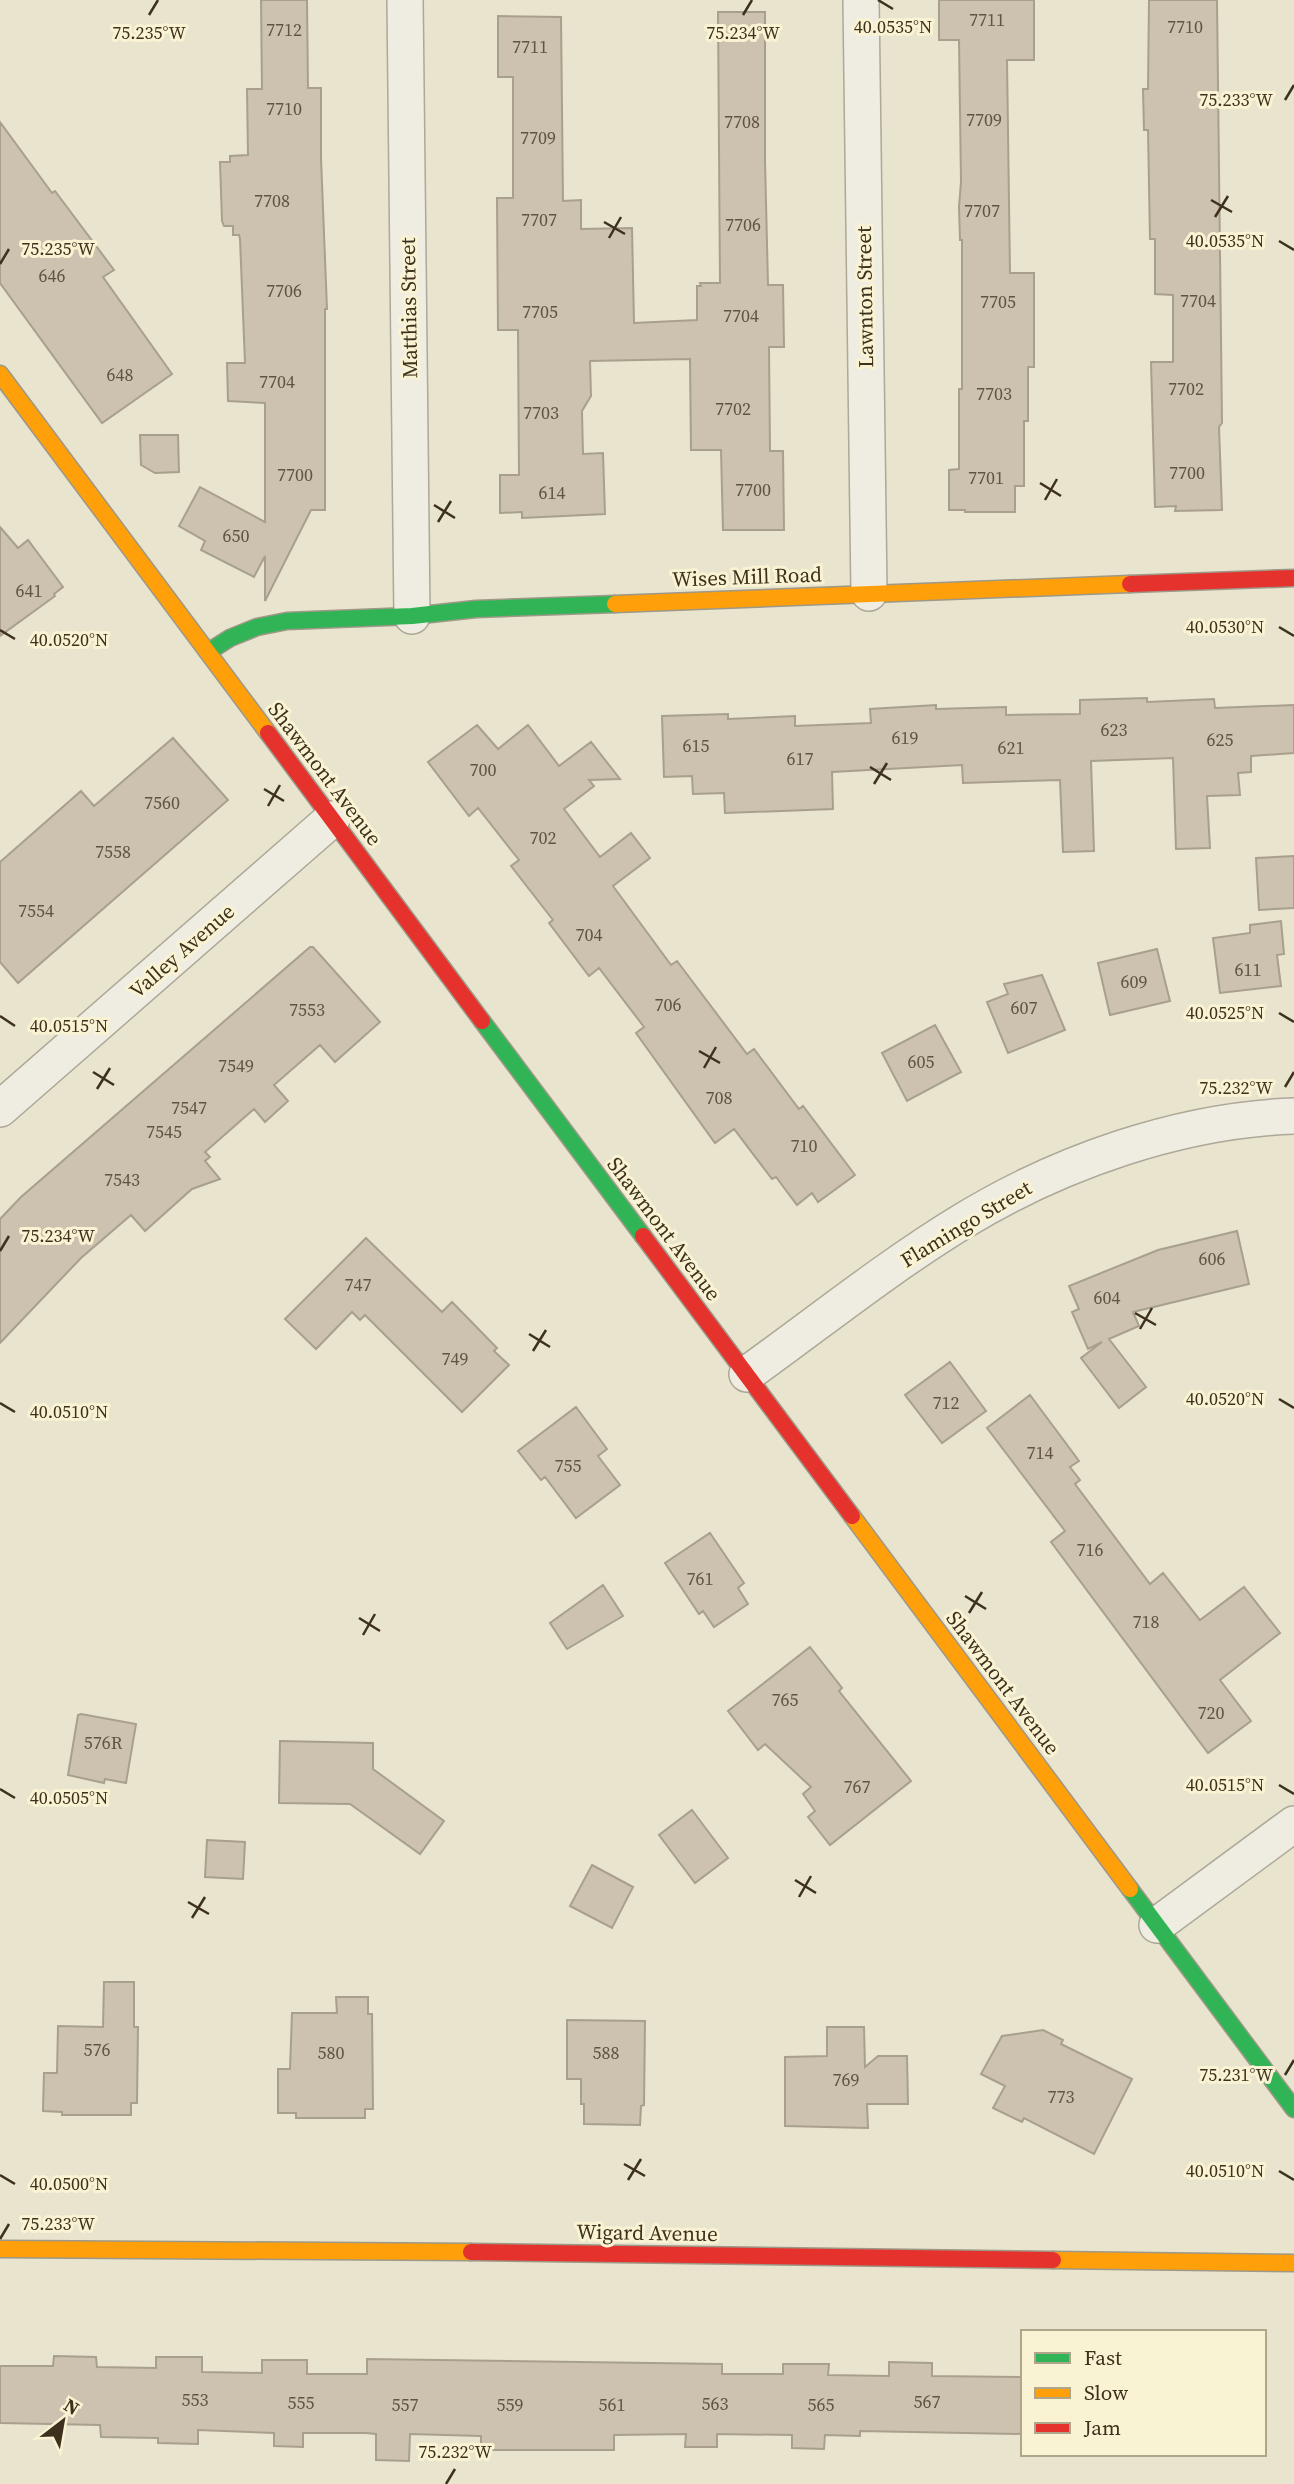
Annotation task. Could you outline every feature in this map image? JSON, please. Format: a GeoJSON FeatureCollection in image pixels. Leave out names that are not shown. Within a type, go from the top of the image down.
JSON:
{"type":"FeatureCollection","features":[{"type":"Feature","properties":{"kind":"street","name":"Matthias Street"},"geometry":{"type":"LineString","coordinates":[[405,0],[412,616]]}},
{"type":"Feature","properties":{"kind":"street","name":"Lawnton Street"},"geometry":{"type":"LineString","coordinates":[[861,0],[869,593]]}},
{"type":"Feature","properties":{"kind":"street","name":"Shawmont Avenue"},"geometry":{"type":"LineString","coordinates":[[0,373],[1294,2109]]}},
{"type":"Feature","properties":{"kind":"street","name":"Wises Mill Road"},"geometry":{"type":"LineString","coordinates":[[208,652],[230,638],[286,621],[412,616],[476,608],[1294,578]]}},
{"type":"Feature","properties":{"kind":"street","name":"Valley Avenue"},"geometry":{"type":"LineString","coordinates":[[0,1109],[332,819]]}},
{"type":"Feature","properties":{"kind":"street","name":"Flamingo Street"},"geometry":{"type":"LineString","coordinates":[[747,1374],[962,1221],[1035,1182],[1117,1150],[1155,1139],[1239,1122],[1294,1116]]}},
{"type":"Feature","properties":{"kind":"street"},"geometry":{"type":"LineString","coordinates":[[1157,1925],[1294,1824]]}},
{"type":"Feature","properties":{"kind":"street","name":"Wigard Avenue"},"geometry":{"type":"LineString","coordinates":[[0,2249],[1294,2263]]}},
{"type":"Feature","properties":{"kind":"building"},"geometry":{"type":"Polygon","coordinates":[[[261,0],[307,0],[308,88],[321,88],[327,309],[325,510],[311,510],[265,601],[265,556],[254,577],[201,550],[205,541],[179,526],[200,487],[265,522],[265,403],[228,401],[227,363],[245,363],[240,239],[239,235],[233,235],[233,226],[224,226],[222,221],[220,162],[230,162],[230,156],[248,155],[247,89],[262,89],[261,0]]]}},
{"type":"Feature","properties":{"kind":"building"},"geometry":{"type":"Polygon","coordinates":[[[939,0],[1034,0],[1034,60],[1007,60],[1010,273],[1034,273],[1034,367],[1028,367],[1028,421],[1024,421],[1024,486],[1015,486],[1015,512],[949,510],[949,470],[959,469],[959,389],[962,389],[959,40],[939,40],[939,0]]]}},
{"type":"Feature","properties":{"kind":"building"},"geometry":{"type":"Polygon","coordinates":[[[1149,0],[1217,0],[1222,423],[1219,427],[1222,510],[1175,511],[1176,506],[1155,507],[1151,362],[1173,362],[1173,295],[1155,294],[1155,239],[1150,239],[1148,130],[1144,130],[1143,89],[1148,89],[1149,0]]]}},
{"type":"Feature","properties":{"kind":"building"},"geometry":{"type":"Polygon","coordinates":[[[718,12],[765,12],[768,285],[783,285],[784,347],[769,347],[770,451],[783,451],[784,530],[723,530],[721,450],[691,450],[690,359],[590,361],[591,396],[582,411],[583,454],[603,453],[605,514],[522,518],[522,512],[500,513],[500,475],[519,475],[518,330],[498,330],[497,198],[513,198],[513,77],[498,77],[498,16],[561,17],[563,201],[581,200],[581,229],[632,228],[634,323],[697,320],[697,286],[701,286],[700,283],[720,283],[718,12]]]}},
{"type":"Feature","properties":{"kind":"building"},"geometry":{"type":"Polygon","coordinates":[[[0,122],[52,193],[55,191],[114,270],[103,277],[172,374],[102,423],[0,283],[0,122]]]}},
{"type":"Feature","properties":{"kind":"building"},"geometry":{"type":"Polygon","coordinates":[[[140,435],[178,435],[179,472],[155,473],[141,465],[140,435]]]}},
{"type":"Feature","properties":{"kind":"building"},"geometry":{"type":"Polygon","coordinates":[[[0,527],[18,548],[28,540],[63,587],[55,596],[0,636],[0,527]]]}},
{"type":"Feature","properties":{"kind":"building"},"geometry":{"type":"Polygon","coordinates":[[[1147,698],[1147,702],[1214,699],[1215,708],[1294,705],[1294,753],[1251,756],[1251,772],[1238,773],[1240,795],[1207,796],[1210,848],[1176,849],[1173,758],[1091,761],[1094,851],[1063,852],[1060,780],[963,783],[962,765],[832,772],[833,809],[725,813],[724,793],[693,794],[692,776],[664,777],[662,716],[728,714],[728,719],[795,716],[795,726],[871,723],[870,709],[936,705],[936,709],[1006,707],[1006,715],[1080,714],[1080,700],[1147,698]]]}},
{"type":"Feature","properties":{"kind":"building"},"geometry":{"type":"Polygon","coordinates":[[[477,725],[498,749],[528,725],[559,766],[591,742],[620,779],[589,780],[594,786],[564,809],[600,857],[631,833],[650,858],[613,886],[671,965],[677,961],[747,1054],[754,1049],[799,1109],[803,1106],[855,1175],[818,1202],[812,1193],[797,1205],[776,1177],[772,1179],[734,1129],[715,1143],[636,1033],[644,1027],[599,968],[589,976],[549,923],[553,920],[511,866],[519,860],[478,808],[469,816],[428,762],[477,725]]]}},
{"type":"Feature","properties":{"kind":"building"},"geometry":{"type":"Polygon","coordinates":[[[173,738],[228,800],[18,983],[0,962],[0,862],[81,791],[94,806],[173,738]]]}},
{"type":"Feature","properties":{"kind":"building"},"geometry":{"type":"Polygon","coordinates":[[[1294,856],[1294,908],[1259,910],[1256,858],[1294,856]]]}},
{"type":"Feature","properties":{"kind":"building"},"geometry":{"type":"Polygon","coordinates":[[[1281,921],[1284,954],[1277,955],[1281,986],[1220,993],[1213,938],[1250,933],[1250,925],[1281,921]]]}},
{"type":"Feature","properties":{"kind":"building"},"geometry":{"type":"Polygon","coordinates":[[[313,947],[380,1022],[335,1062],[320,1045],[274,1085],[288,1101],[265,1122],[254,1109],[205,1152],[210,1157],[205,1161],[220,1179],[192,1189],[145,1231],[131,1215],[81,1258],[0,1343],[0,1219],[21,1197],[313,947]]]}},
{"type":"Feature","properties":{"kind":"building"},"geometry":{"type":"Polygon","coordinates":[[[1157,949],[1170,1001],[1110,1015],[1098,963],[1157,949]]]}},
{"type":"Feature","properties":{"kind":"building"},"geometry":{"type":"Polygon","coordinates":[[[1042,975],[1065,1030],[1008,1053],[987,1002],[1008,994],[1004,984],[1042,975]]]}},
{"type":"Feature","properties":{"kind":"building"},"geometry":{"type":"Polygon","coordinates":[[[935,1025],[961,1072],[907,1101],[882,1053],[935,1025]]]}},
{"type":"Feature","properties":{"kind":"building"},"geometry":{"type":"Polygon","coordinates":[[[1237,1231],[1249,1284],[1133,1312],[1139,1326],[1109,1339],[1146,1387],[1119,1408],[1081,1358],[1102,1342],[1088,1349],[1072,1312],[1079,1309],[1069,1286],[1158,1250],[1237,1231]]]}},
{"type":"Feature","properties":{"kind":"building"},"geometry":{"type":"Polygon","coordinates":[[[366,1238],[442,1312],[452,1302],[497,1348],[494,1351],[509,1365],[462,1412],[365,1315],[360,1320],[352,1312],[316,1349],[285,1319],[366,1238]]]}},
{"type":"Feature","properties":{"kind":"building"},"geometry":{"type":"Polygon","coordinates":[[[950,1362],[986,1411],[942,1443],[905,1395],[950,1362]]]}},
{"type":"Feature","properties":{"kind":"building"},"geometry":{"type":"Polygon","coordinates":[[[1030,1395],[1079,1461],[1070,1467],[1080,1480],[1075,1484],[1150,1584],[1163,1573],[1200,1620],[1244,1587],[1280,1633],[1220,1680],[1251,1721],[1208,1753],[1051,1542],[1065,1531],[987,1428],[1030,1395]]]}},
{"type":"Feature","properties":{"kind":"building"},"geometry":{"type":"Polygon","coordinates":[[[576,1407],[607,1449],[598,1456],[620,1485],[576,1518],[545,1477],[541,1480],[518,1451],[576,1407]]]}},
{"type":"Feature","properties":{"kind":"building"},"geometry":{"type":"Polygon","coordinates":[[[710,1533],[744,1583],[738,1588],[748,1604],[714,1627],[703,1611],[699,1614],[665,1563],[710,1533]]]}},
{"type":"Feature","properties":{"kind":"building"},"geometry":{"type":"Polygon","coordinates":[[[603,1585],[623,1616],[567,1649],[550,1623],[603,1585]]]}},
{"type":"Feature","properties":{"kind":"building"},"geometry":{"type":"Polygon","coordinates":[[[810,1647],[842,1688],[839,1691],[911,1781],[830,1845],[808,1817],[815,1811],[803,1794],[811,1787],[765,1744],[758,1750],[728,1711],[810,1647]]]}},
{"type":"Feature","properties":{"kind":"building"},"geometry":{"type":"Polygon","coordinates":[[[78,1715],[136,1724],[126,1783],[105,1779],[104,1783],[68,1775],[78,1715]]]}},
{"type":"Feature","properties":{"kind":"building"},"geometry":{"type":"Polygon","coordinates":[[[280,1741],[373,1743],[373,1769],[444,1821],[420,1854],[350,1804],[279,1803],[280,1741]]]}},
{"type":"Feature","properties":{"kind":"building"},"geometry":{"type":"Polygon","coordinates":[[[692,1810],[728,1858],[695,1883],[659,1835],[692,1810]]]}},
{"type":"Feature","properties":{"kind":"building"},"geometry":{"type":"Polygon","coordinates":[[[207,1840],[245,1842],[243,1879],[205,1877],[207,1840]]]}},
{"type":"Feature","properties":{"kind":"building"},"geometry":{"type":"Polygon","coordinates":[[[592,1865],[633,1887],[612,1928],[570,1906],[592,1865]]]}},
{"type":"Feature","properties":{"kind":"building"},"geometry":{"type":"Polygon","coordinates":[[[104,1982],[134,1982],[134,2027],[138,2027],[137,2103],[131,2103],[131,2115],[62,2115],[62,2112],[43,2111],[44,2073],[57,2073],[58,2026],[103,2027],[104,1982]]]}},
{"type":"Feature","properties":{"kind":"building"},"geometry":{"type":"Polygon","coordinates":[[[336,1997],[368,1997],[368,2014],[372,2014],[373,2109],[365,2109],[365,2118],[296,2118],[296,2113],[278,2113],[278,2069],[290,2069],[292,2013],[337,2013],[336,1997]]]}},
{"type":"Feature","properties":{"kind":"building"},"geometry":{"type":"Polygon","coordinates":[[[567,2020],[645,2021],[644,2105],[641,2106],[640,2125],[584,2124],[581,2079],[567,2079],[567,2020]]]}},
{"type":"Feature","properties":{"kind":"building"},"geometry":{"type":"Polygon","coordinates":[[[827,2027],[864,2027],[865,2067],[878,2056],[907,2056],[908,2104],[867,2104],[868,2128],[785,2126],[785,2057],[827,2056],[827,2027]]]}},
{"type":"Feature","properties":{"kind":"building"},"geometry":{"type":"Polygon","coordinates":[[[1043,2030],[1063,2040],[1061,2044],[1132,2079],[1094,2154],[1024,2118],[1022,2122],[993,2108],[1005,2086],[981,2074],[1002,2036],[1043,2030]]]}},
{"type":"Feature","properties":{"kind":"building"},"geometry":{"type":"Polygon","coordinates":[[[54,2356],[96,2357],[97,2367],[156,2368],[156,2357],[202,2357],[202,2372],[262,2373],[262,2360],[307,2360],[307,2374],[367,2374],[367,2359],[722,2364],[722,2374],[783,2374],[783,2364],[829,2364],[828,2375],[889,2376],[889,2362],[932,2363],[932,2376],[1021,2377],[1021,2434],[860,2431],[860,2436],[825,2435],[824,2449],[792,2448],[792,2435],[717,2434],[717,2447],[685,2447],[686,2434],[614,2435],[614,2450],[481,2450],[481,2436],[410,2434],[409,2461],[376,2460],[376,2434],[366,2433],[303,2433],[303,2447],[274,2446],[274,2433],[198,2430],[198,2444],[158,2443],[158,2438],[101,2437],[100,2425],[0,2423],[0,2366],[53,2366],[54,2356]]]}},
{"type":"Feature","properties":{"kind":"traffic: fast"},"geometry":{"type":"LineString","coordinates":[[208,652],[230,638],[257,627],[287,621],[412,616],[476,609],[615,604]]}},
{"type":"Feature","properties":{"kind":"traffic: fast"},"geometry":{"type":"LineString","coordinates":[[482,1021],[643,1236]]}},
{"type":"Feature","properties":{"kind":"traffic: fast"},"geometry":{"type":"LineString","coordinates":[[1130,1889],[1294,2109]]}},
{"type":"Feature","properties":{"kind":"traffic: slow"},"geometry":{"type":"LineString","coordinates":[[0,374],[268,733]]}},
{"type":"Feature","properties":{"kind":"traffic: slow"},"geometry":{"type":"LineString","coordinates":[[615,604],[1130,584]]}},
{"type":"Feature","properties":{"kind":"traffic: slow"},"geometry":{"type":"LineString","coordinates":[[852,1516],[1130,1889]]}},
{"type":"Feature","properties":{"kind":"traffic: slow"},"geometry":{"type":"LineString","coordinates":[[0,2249],[471,2252]]}},
{"type":"Feature","properties":{"kind":"traffic: slow"},"geometry":{"type":"LineString","coordinates":[[1053,2260],[1294,2263]]}},
{"type":"Feature","properties":{"kind":"traffic: jam"},"geometry":{"type":"LineString","coordinates":[[1130,584],[1294,578]]}},
{"type":"Feature","properties":{"kind":"traffic: jam"},"geometry":{"type":"LineString","coordinates":[[268,733],[482,1021]]}},
{"type":"Feature","properties":{"kind":"traffic: jam"},"geometry":{"type":"LineString","coordinates":[[643,1236],[852,1516]]}},
{"type":"Feature","properties":{"kind":"traffic: jam"},"geometry":{"type":"LineString","coordinates":[[471,2252],[1053,2260]]}}]}
